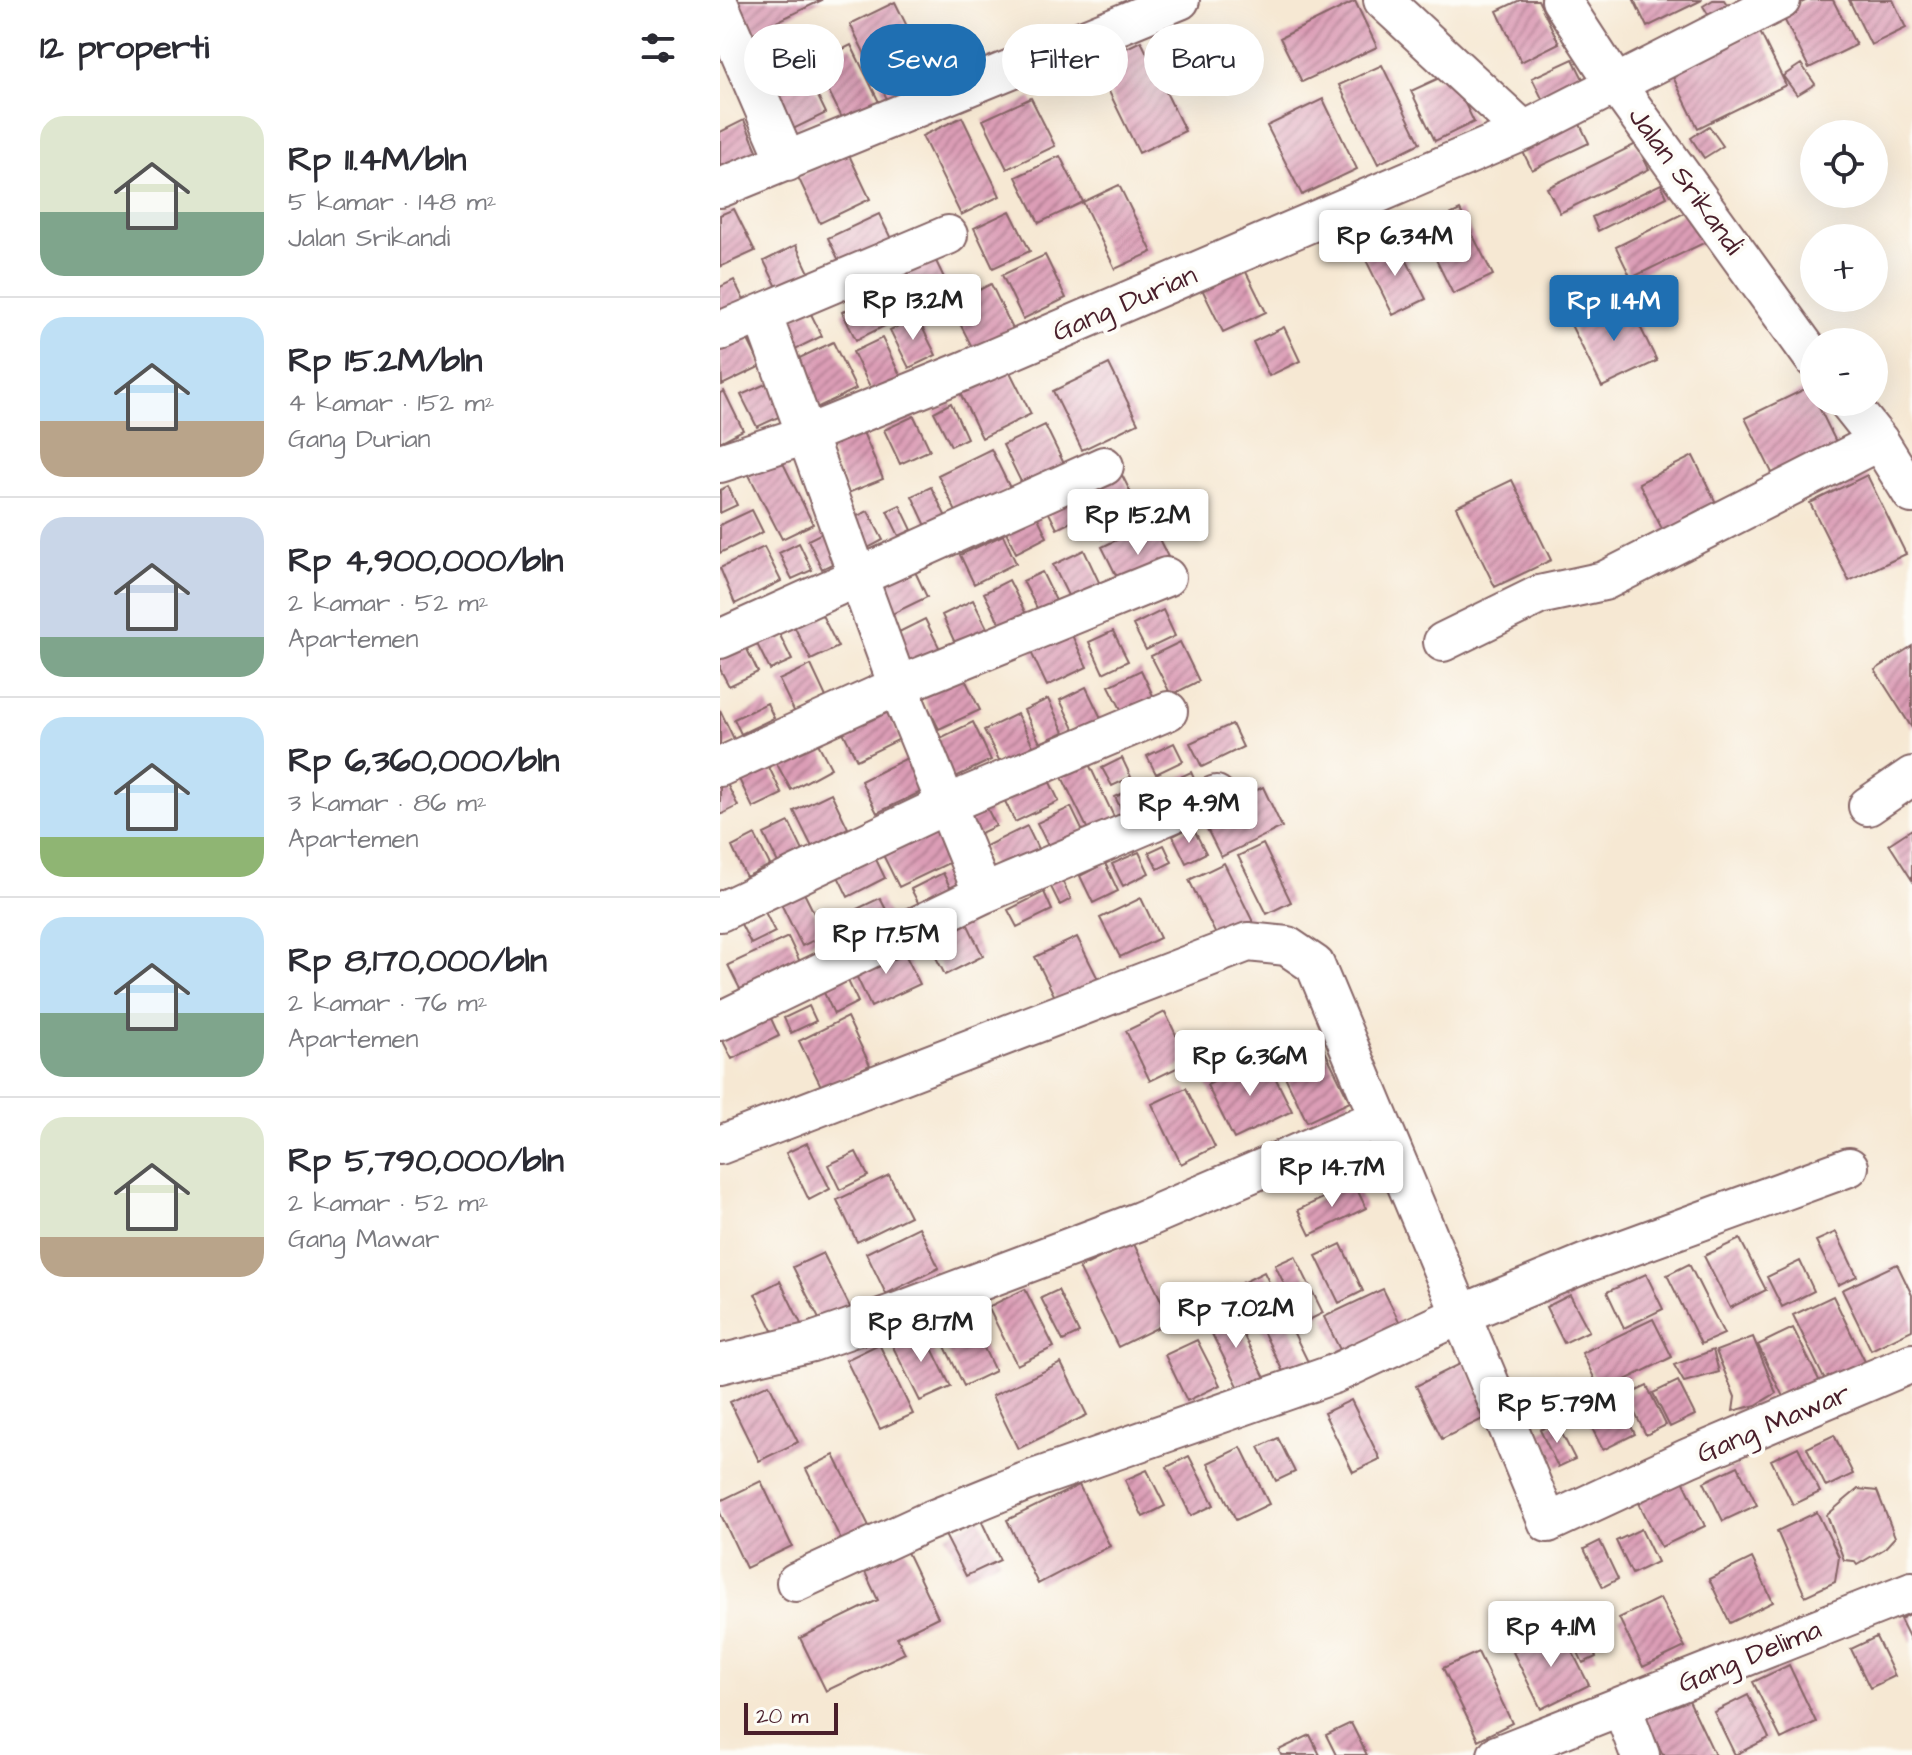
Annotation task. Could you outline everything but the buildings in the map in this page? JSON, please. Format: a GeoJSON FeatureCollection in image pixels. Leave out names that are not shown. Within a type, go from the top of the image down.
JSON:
{"type":"FeatureCollection","features":[{"type":"Feature","properties":{"kind":"street"},"geometry":{"type":"LineString","coordinates":[[720,188],[1180,0]]}},
{"type":"Feature","properties":{"kind":"street"},"geometry":{"type":"LineString","coordinates":[[1383,0],[1524,131]]}},
{"type":"Feature","properties":{"kind":"street","name":"Jalan Srikandi"},"geometry":{"type":"LineString","coordinates":[[1561,0],[1617,86],[1734,243],[1800,339]]}},
{"type":"Feature","properties":{"kind":"street","name":"Gang Durian"},"geometry":{"type":"LineString","coordinates":[[720,463],[806,435],[964,371],[1524,131],[1781,0]]}},
{"type":"Feature","properties":{"kind":"street"},"geometry":{"type":"LineString","coordinates":[[720,7],[787,162]]}},
{"type":"Feature","properties":{"kind":"street"},"geometry":{"type":"LineString","coordinates":[[720,331],[948,235]]}},
{"type":"Feature","properties":{"kind":"street"},"geometry":{"type":"LineString","coordinates":[[762,314],[898,686],[983,894]]}},
{"type":"Feature","properties":{"kind":"street"},"geometry":{"type":"LineString","coordinates":[[1859,416],[1879,441],[1912,494]]}},
{"type":"Feature","properties":{"kind":"street"},"geometry":{"type":"LineString","coordinates":[[1443,642],[1539,595],[1604,581],[1879,441]]}},
{"type":"Feature","properties":{"kind":"street"},"geometry":{"type":"LineString","coordinates":[[720,639],[1104,466]]}},
{"type":"Feature","properties":{"kind":"street"},"geometry":{"type":"LineString","coordinates":[[720,767],[898,686],[1166,577]]}},
{"type":"Feature","properties":{"kind":"street"},"geometry":{"type":"LineString","coordinates":[[720,912],[945,805],[1168,711]]}},
{"type":"Feature","properties":{"kind":"street"},"geometry":{"type":"LineString","coordinates":[[1868,806],[1912,776]]}},
{"type":"Feature","properties":{"kind":"street"},"geometry":{"type":"LineString","coordinates":[[720,1021],[983,894],[1216,795]]}},
{"type":"Feature","properties":{"kind":"street"},"geometry":{"type":"LineString","coordinates":[[720,1145],[1248,942],[1287,946],[1315,965],[1377,1119],[1462,1314]]}},
{"type":"Feature","properties":{"kind":"street"},"geometry":{"type":"LineString","coordinates":[[720,1364],[812,1342],[898,1312],[1140,1221],[1377,1119]]}},
{"type":"Feature","properties":{"kind":"street"},"geometry":{"type":"LineString","coordinates":[[796,1582],[924,1523],[1119,1448],[1334,1374],[1462,1314],[1586,1263],[1849,1167]]}},
{"type":"Feature","properties":{"kind":"street","name":"Gang Mawar"},"geometry":{"type":"LineString","coordinates":[[1462,1314],[1548,1523],[1688,1458],[1912,1363]]}},
{"type":"Feature","properties":{"kind":"street","name":"Gang Delima"},"geometry":{"type":"LineString","coordinates":[[1497,1755],[1912,1591]]}},
{"type":"Feature","properties":{"kind":"street"},"geometry":{"type":"LineString","coordinates":[[1622,1707],[1640,1755]]}}]}
